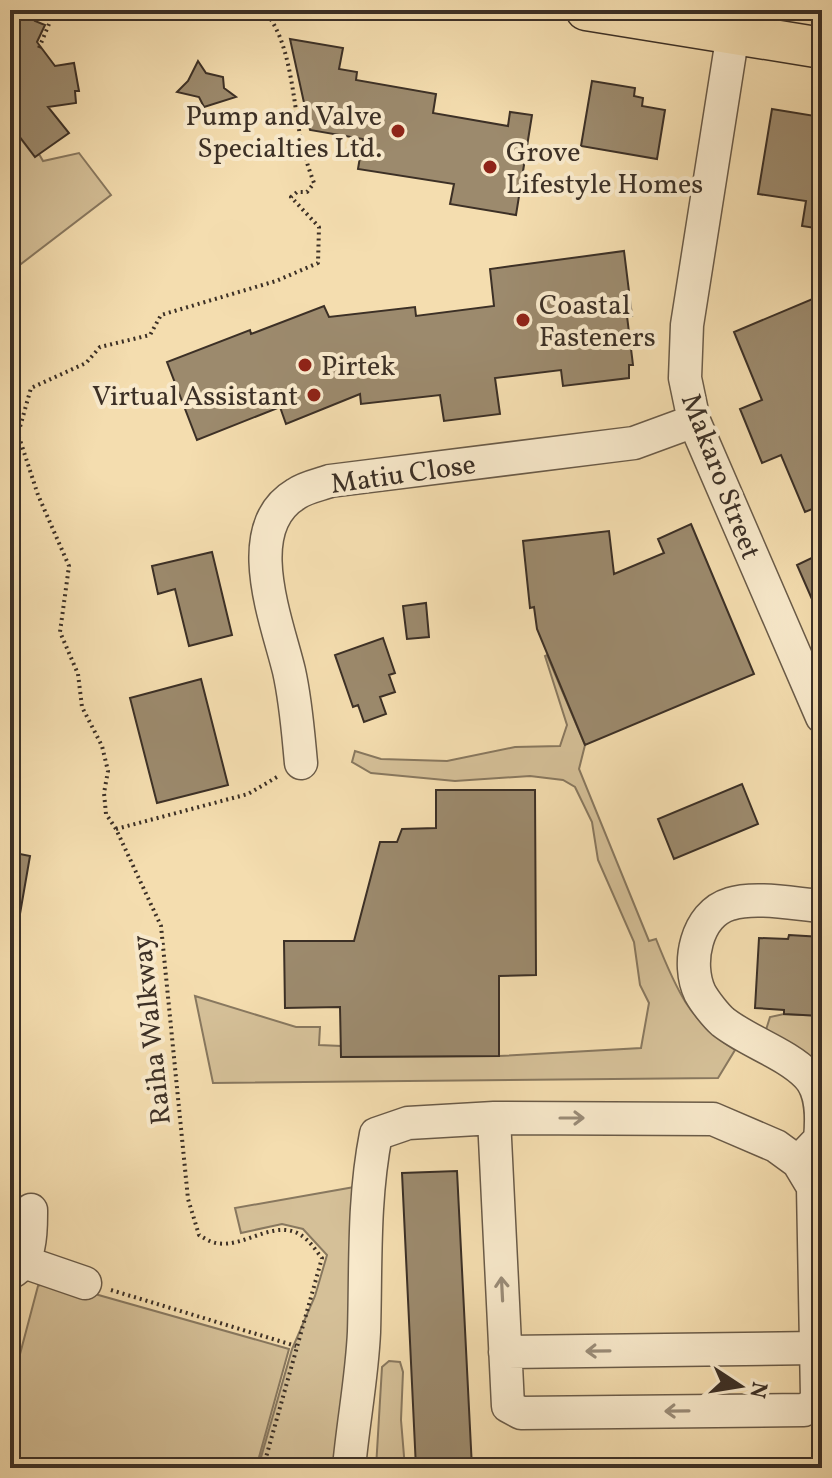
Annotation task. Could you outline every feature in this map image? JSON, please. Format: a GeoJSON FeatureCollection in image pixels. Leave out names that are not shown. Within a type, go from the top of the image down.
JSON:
{"type":"FeatureCollection","features":[{"type":"Feature","properties":{"kind":"main road"},"geometry":{"type":"LineString","coordinates":[[586,10],[822,48]]}},
{"type":"Feature","properties":{"kind":"street","name":"Makaro Street"},"geometry":{"type":"LineString","coordinates":[[733,33],[687,325],[685,378],[694,421],[822,717]]}},
{"type":"Feature","properties":{"kind":"street","name":"Matiu Close"},"geometry":{"type":"LineString","coordinates":[[301,763],[295,697],[265,568],[265,544],[270,525],[286,500],[309,487],[330,481],[634,443],[694,421]]}},
{"type":"Feature","properties":{"kind":"street"},"geometry":{"type":"LineString","coordinates":[[798,1162],[820,1139],[821,1111],[814,1084],[797,1067],[722,1021],[700,994],[695,974],[695,953],[700,932],[712,914],[726,905],[742,901],[822,906]]}},
{"type":"Feature","properties":{"kind":"street"},"geometry":{"type":"LineString","coordinates":[[349,1468],[364,1335],[364,1237],[369,1167],[376,1134],[408,1123],[494,1118],[713,1119],[776,1146],[798,1162],[813,1187],[817,1397],[813,1405],[804,1410],[521,1413],[508,1406],[494,1118]]}},
{"type":"Feature","properties":{"kind":"street"},"geometry":{"type":"LineString","coordinates":[[31,1210],[31,1240],[16,1267],[85,1283]]}},
{"type":"Feature","properties":{"kind":"street"},"geometry":{"type":"LineString","coordinates":[[505,1352],[816,1348]]}},
{"type":"Feature","properties":{"kind":"path"},"geometry":{"type":"LineString","coordinates":[[39,48],[54,12],[52,10]]}},
{"type":"Feature","properties":{"kind":"path","name":"Raiha Walkway"},"geometry":{"type":"LineString","coordinates":[[263,10],[272,19],[288,66],[301,138],[314,183],[307,192],[297,192],[291,197],[319,227],[318,263],[276,281],[161,315],[150,335],[100,347],[86,363],[31,388],[18,434],[38,495],[69,566],[60,632],[78,674],[82,707],[102,746],[108,771],[104,793],[106,814],[161,926],[188,1199],[199,1235],[215,1243],[228,1243],[287,1229],[305,1238],[322,1258],[263,1468]]}},
{"type":"Feature","properties":{"kind":"path"},"geometry":{"type":"LineString","coordinates":[[116,829],[248,794],[301,763]]}},
{"type":"Feature","properties":{"kind":"path"},"geometry":{"type":"LineString","coordinates":[[85,1283],[296,1346]]}},
{"type":"Feature","properties":{"kind":"shaded area"},"geometry":{"type":"Polygon","coordinates":[[[10,125],[35,157],[39,154],[43,161],[79,153],[111,195],[17,267],[10,258],[10,125]]]}},
{"type":"Feature","properties":{"kind":"shaded area"},"geometry":{"type":"Polygon","coordinates":[[[547,655],[585,745],[579,769],[649,941],[656,939],[677,988],[695,1016],[735,1050],[718,1078],[213,1083],[195,996],[296,1027],[320,1027],[319,1045],[341,1046],[341,1057],[499,1056],[641,1048],[649,1003],[640,985],[634,942],[598,860],[592,822],[575,787],[563,780],[530,776],[455,781],[371,773],[352,762],[355,751],[381,759],[447,761],[515,747],[560,746],[567,725],[547,655]]]}},
{"type":"Feature","properties":{"kind":"shaded area"},"geometry":{"type":"Polygon","coordinates":[[[784,1014],[822,1016],[822,1068],[765,1033],[770,1017],[784,1014]]]}},
{"type":"Feature","properties":{"kind":"shaded area"},"geometry":{"type":"Polygon","coordinates":[[[360,1186],[359,1313],[334,1468],[258,1468],[292,1349],[315,1296],[327,1255],[303,1229],[282,1224],[241,1233],[235,1208],[360,1186]]]}},
{"type":"Feature","properties":{"kind":"shaded area"},"geometry":{"type":"Polygon","coordinates":[[[49,1281],[289,1349],[256,1468],[10,1468],[10,1392],[38,1286],[49,1281]]]}},
{"type":"Feature","properties":{"kind":"shaded area"},"geometry":{"type":"Polygon","coordinates":[[[389,1361],[400,1362],[403,1372],[401,1420],[405,1468],[376,1468],[382,1367],[389,1361]]]}},
{"type":"Feature","properties":{"kind":"building"},"geometry":{"type":"Polygon","coordinates":[[[10,10],[39,10],[35,21],[45,25],[37,42],[55,66],[74,63],[79,91],[75,91],[76,103],[48,107],[69,133],[35,157],[10,124],[10,10]]]}},
{"type":"Feature","properties":{"kind":"building"},"geometry":{"type":"Polygon","coordinates":[[[290,39],[343,48],[339,69],[357,72],[356,80],[436,94],[433,113],[508,126],[510,112],[532,115],[516,215],[450,204],[454,184],[358,169],[363,139],[310,130],[290,39]]]}},
{"type":"Feature","properties":{"kind":"building"},"geometry":{"type":"Polygon","coordinates":[[[198,61],[206,73],[223,77],[224,88],[236,97],[204,107],[199,97],[177,92],[188,81],[198,61]]]}},
{"type":"Feature","properties":{"kind":"building"},"geometry":{"type":"Polygon","coordinates":[[[592,81],[635,88],[634,96],[643,98],[642,106],[665,110],[657,159],[581,146],[592,81]]]}},
{"type":"Feature","properties":{"kind":"building"},"geometry":{"type":"Polygon","coordinates":[[[772,109],[815,116],[813,127],[822,128],[822,229],[802,226],[806,201],[758,194],[772,109]]]}},
{"type":"Feature","properties":{"kind":"building"},"geometry":{"type":"Polygon","coordinates":[[[624,251],[632,316],[627,316],[633,365],[629,365],[629,378],[563,386],[561,370],[495,378],[500,414],[444,421],[440,395],[361,404],[360,394],[286,424],[280,407],[197,440],[167,362],[324,306],[329,317],[415,307],[416,316],[494,306],[490,269],[624,251]]]}},
{"type":"Feature","properties":{"kind":"building"},"geometry":{"type":"Polygon","coordinates":[[[822,295],[822,505],[805,512],[781,455],[762,463],[740,409],[762,400],[734,332],[822,295]]]}},
{"type":"Feature","properties":{"kind":"building"},"geometry":{"type":"Polygon","coordinates":[[[691,524],[754,674],[585,745],[537,629],[534,607],[530,608],[523,541],[609,531],[614,574],[664,553],[658,539],[691,524]]]}},
{"type":"Feature","properties":{"kind":"building"},"geometry":{"type":"Polygon","coordinates":[[[212,552],[232,635],[189,646],[175,589],[158,594],[152,566],[212,552]]]}},
{"type":"Feature","properties":{"kind":"building"},"geometry":{"type":"Polygon","coordinates":[[[822,553],[822,622],[797,565],[822,553]]]}},
{"type":"Feature","properties":{"kind":"building"},"geometry":{"type":"Polygon","coordinates":[[[426,603],[429,637],[407,639],[403,606],[426,603]]]}},
{"type":"Feature","properties":{"kind":"building"},"geometry":{"type":"Polygon","coordinates":[[[383,638],[395,673],[389,675],[395,692],[380,697],[386,714],[364,722],[358,705],[353,707],[335,655],[383,638]]]}},
{"type":"Feature","properties":{"kind":"building"},"geometry":{"type":"Polygon","coordinates":[[[201,679],[228,785],[157,803],[130,698],[201,679]]]}},
{"type":"Feature","properties":{"kind":"building"},"geometry":{"type":"Polygon","coordinates":[[[742,784],[758,824],[674,859],[658,819],[742,784]]]}},
{"type":"Feature","properties":{"kind":"building"},"geometry":{"type":"Polygon","coordinates":[[[436,790],[535,790],[536,975],[499,976],[499,1056],[341,1057],[340,1007],[285,1008],[284,941],[354,941],[380,842],[397,842],[402,829],[436,828],[436,790]]]}},
{"type":"Feature","properties":{"kind":"building"},"geometry":{"type":"Polygon","coordinates":[[[10,852],[30,856],[20,914],[10,913],[10,852]]]}},
{"type":"Feature","properties":{"kind":"building"},"geometry":{"type":"Polygon","coordinates":[[[789,935],[822,937],[822,1016],[784,1014],[784,1010],[755,1008],[759,938],[788,939],[789,935]]]}},
{"type":"Feature","properties":{"kind":"building"},"geometry":{"type":"Polygon","coordinates":[[[457,1171],[472,1468],[416,1468],[402,1173],[457,1171]]]}},
{"type":"Feature","properties":{"kind":"place","name":"Pump and Valve Specialties Ltd."},"geometry":{"type":"Point","coordinates":[398,131]}},
{"type":"Feature","properties":{"kind":"place","name":"Grove Lifestyle Homes"},"geometry":{"type":"Point","coordinates":[490,167]}},
{"type":"Feature","properties":{"kind":"place","name":"Coastal Fasteners"},"geometry":{"type":"Point","coordinates":[523,320]}},
{"type":"Feature","properties":{"kind":"place","name":"Pirtek"},"geometry":{"type":"Point","coordinates":[305,365]}},
{"type":"Feature","properties":{"kind":"place","name":"Virtual Assistant"},"geometry":{"type":"Point","coordinates":[314,395]}}]}
